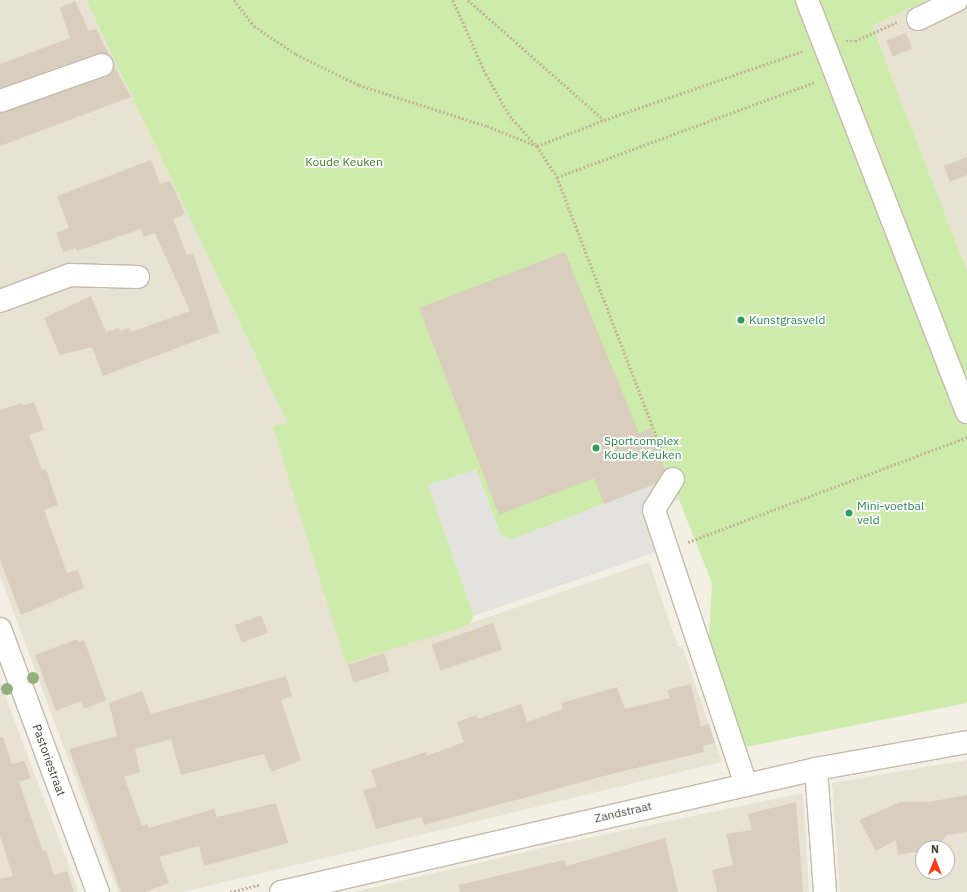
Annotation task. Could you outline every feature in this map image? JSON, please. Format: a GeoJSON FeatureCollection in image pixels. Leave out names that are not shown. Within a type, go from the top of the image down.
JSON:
{"type":"FeatureCollection","features":[{"type":"Feature","properties":{"kind":"street"},"geometry":{"type":"LineString","coordinates":[[807,0],[834,75],[967,412]]}},
{"type":"Feature","properties":{"kind":"street"},"geometry":{"type":"LineString","coordinates":[[918,19],[957,0]]}},
{"type":"Feature","properties":{"kind":"street"},"geometry":{"type":"LineString","coordinates":[[0,101],[102,65]]}},
{"type":"Feature","properties":{"kind":"street"},"geometry":{"type":"LineString","coordinates":[[0,301],[70,275],[138,277]]}},
{"type":"Feature","properties":{"kind":"street"},"geometry":{"type":"LineString","coordinates":[[674,479],[654,510],[746,785]]}},
{"type":"Feature","properties":{"kind":"street","name":"Pastoriestraat"},"geometry":{"type":"LineString","coordinates":[[0,629],[98,892]]}},
{"type":"Feature","properties":{"kind":"street","name":"Zandstraat"},"geometry":{"type":"LineString","coordinates":[[281,892],[816,769],[967,742]]}},
{"type":"Feature","properties":{"kind":"street"},"geometry":{"type":"LineString","coordinates":[[816,769],[825,892]]}},
{"type":"Feature","properties":{"kind":"path"},"geometry":{"type":"LineString","coordinates":[[234,0],[254,26],[296,54],[359,85],[487,126],[537,146],[604,120],[824,44],[837,40],[855,41],[908,17],[918,19]]}},
{"type":"Feature","properties":{"kind":"path"},"geometry":{"type":"LineString","coordinates":[[453,0],[490,80],[510,116],[537,146],[557,177],[674,479]]}},
{"type":"Feature","properties":{"kind":"path"},"geometry":{"type":"LineString","coordinates":[[468,0],[604,120]]}},
{"type":"Feature","properties":{"kind":"path"},"geometry":{"type":"LineString","coordinates":[[557,177],[834,75]]}},
{"type":"Feature","properties":{"kind":"path"},"geometry":{"type":"LineString","coordinates":[[667,549],[967,437]]}},
{"type":"Feature","properties":{"kind":"shaded area"},"geometry":{"type":"Polygon","coordinates":[[[0,0],[86,0],[287,422],[273,427],[409,644],[649,562],[678,647],[682,646],[722,762],[183,892],[118,892],[0,576],[0,0]]]}},
{"type":"Feature","properties":{"kind":"shaded area"},"geometry":{"type":"Polygon","coordinates":[[[927,0],[967,0],[967,271],[872,26],[927,0]]]}},
{"type":"Feature","properties":{"kind":"shaded area"},"geometry":{"type":"Polygon","coordinates":[[[476,470],[501,535],[510,540],[670,478],[679,500],[645,512],[659,551],[474,616],[428,485],[476,470]]]}},
{"type":"Feature","properties":{"kind":"shaded area"},"geometry":{"type":"Polygon","coordinates":[[[0,682],[77,887],[77,892],[0,892],[0,682]]]}},
{"type":"Feature","properties":{"kind":"shaded area"},"geometry":{"type":"Polygon","coordinates":[[[967,760],[967,892],[840,892],[832,783],[967,760]]]}},
{"type":"Feature","properties":{"kind":"shaded area"},"geometry":{"type":"Polygon","coordinates":[[[803,793],[809,892],[354,892],[550,846],[803,793]]]}},
{"type":"Feature","properties":{"kind":"green space","name":"Koude Keuken"},"geometry":{"type":"Polygon","coordinates":[[[86,0],[927,0],[872,26],[967,271],[967,703],[745,747],[709,639],[712,583],[679,500],[674,479],[510,540],[501,535],[476,470],[428,485],[474,616],[468,625],[346,664],[273,427],[287,422],[86,0]]]}},
{"type":"Feature","properties":{"kind":"building"},"geometry":{"type":"Polygon","coordinates":[[[75,1],[89,31],[96,29],[109,55],[98,53],[0,88],[0,64],[70,38],[60,8],[75,1]]]}},
{"type":"Feature","properties":{"kind":"building"},"geometry":{"type":"Polygon","coordinates":[[[906,33],[912,49],[892,56],[886,41],[906,33]]]}},
{"type":"Feature","properties":{"kind":"building"},"geometry":{"type":"Polygon","coordinates":[[[114,66],[131,97],[0,146],[0,113],[106,77],[112,73],[114,66]]]}},
{"type":"Feature","properties":{"kind":"building"},"geometry":{"type":"Polygon","coordinates":[[[967,157],[967,175],[950,182],[944,166],[967,157]]]}},
{"type":"Feature","properties":{"kind":"building"},"geometry":{"type":"Polygon","coordinates":[[[151,160],[160,184],[170,180],[185,214],[173,219],[187,255],[193,253],[219,332],[103,376],[92,347],[60,355],[44,318],[91,296],[106,332],[119,328],[120,331],[129,328],[131,332],[190,311],[155,233],[143,237],[141,229],[77,251],[76,248],[63,252],[56,233],[69,228],[57,196],[151,160]]]}},
{"type":"Feature","properties":{"kind":"building"},"geometry":{"type":"Polygon","coordinates":[[[565,252],[639,433],[651,428],[665,470],[655,484],[604,504],[594,478],[499,515],[419,308],[565,252]]]}},
{"type":"Feature","properties":{"kind":"building"},"geometry":{"type":"Polygon","coordinates":[[[34,402],[44,430],[29,435],[42,470],[46,469],[58,505],[44,510],[67,573],[78,570],[84,588],[21,615],[0,560],[0,410],[22,403],[23,406],[34,402]]]}},
{"type":"Feature","properties":{"kind":"building"},"geometry":{"type":"Polygon","coordinates":[[[261,615],[268,633],[242,643],[235,625],[261,615]]]}},
{"type":"Feature","properties":{"kind":"building"},"geometry":{"type":"Polygon","coordinates":[[[493,623],[502,649],[441,671],[432,644],[493,623]]]}},
{"type":"Feature","properties":{"kind":"building"},"geometry":{"type":"Polygon","coordinates":[[[77,639],[79,642],[84,640],[106,700],[84,709],[81,701],[56,711],[35,655],[77,639]]]}},
{"type":"Feature","properties":{"kind":"building"},"geometry":{"type":"Polygon","coordinates":[[[384,653],[390,671],[354,683],[348,665],[384,653]]]}},
{"type":"Feature","properties":{"kind":"building"},"geometry":{"type":"Polygon","coordinates":[[[286,676],[292,696],[281,700],[301,760],[271,772],[264,754],[181,775],[171,739],[135,749],[140,772],[124,777],[142,826],[147,824],[149,828],[214,809],[217,817],[276,803],[288,843],[204,866],[199,846],[159,857],[169,883],[144,892],[121,892],[69,749],[117,736],[109,703],[142,691],[151,714],[286,676]]]}},
{"type":"Feature","properties":{"kind":"building"},"geometry":{"type":"Polygon","coordinates":[[[691,684],[701,727],[709,724],[715,743],[703,746],[704,752],[615,773],[424,825],[421,817],[376,829],[363,790],[377,787],[371,770],[426,752],[427,756],[464,742],[457,722],[476,715],[478,719],[521,704],[527,722],[563,709],[561,703],[617,687],[625,709],[670,698],[667,690],[691,684]]]}},
{"type":"Feature","properties":{"kind":"building"},"geometry":{"type":"Polygon","coordinates":[[[0,737],[3,737],[12,764],[24,761],[31,778],[19,782],[43,852],[46,850],[54,875],[67,871],[74,892],[0,892],[0,879],[13,876],[0,836],[0,737]]]}},
{"type":"Feature","properties":{"kind":"building"},"geometry":{"type":"Polygon","coordinates":[[[967,795],[967,832],[946,835],[943,840],[915,840],[915,852],[898,855],[896,840],[876,851],[859,820],[900,802],[928,802],[967,795]]]}},
{"type":"Feature","properties":{"kind":"building"},"geometry":{"type":"Polygon","coordinates":[[[796,802],[803,892],[717,892],[712,870],[733,865],[726,834],[752,830],[748,814],[796,802]]]}},
{"type":"Feature","properties":{"kind":"building"},"geometry":{"type":"Polygon","coordinates":[[[665,838],[678,892],[460,892],[459,885],[564,860],[566,866],[665,838]]]}},
{"type":"Feature","properties":{"kind":"place","name":"Kunstgrasveld"},"geometry":{"type":"Point","coordinates":[741,320]}},
{"type":"Feature","properties":{"kind":"place","name":"Sportcomplex Koude Keuken"},"geometry":{"type":"Point","coordinates":[596,448]}},
{"type":"Feature","properties":{"kind":"place","name":"Mini-voetbal veld"},"geometry":{"type":"Point","coordinates":[849,513]}}]}
